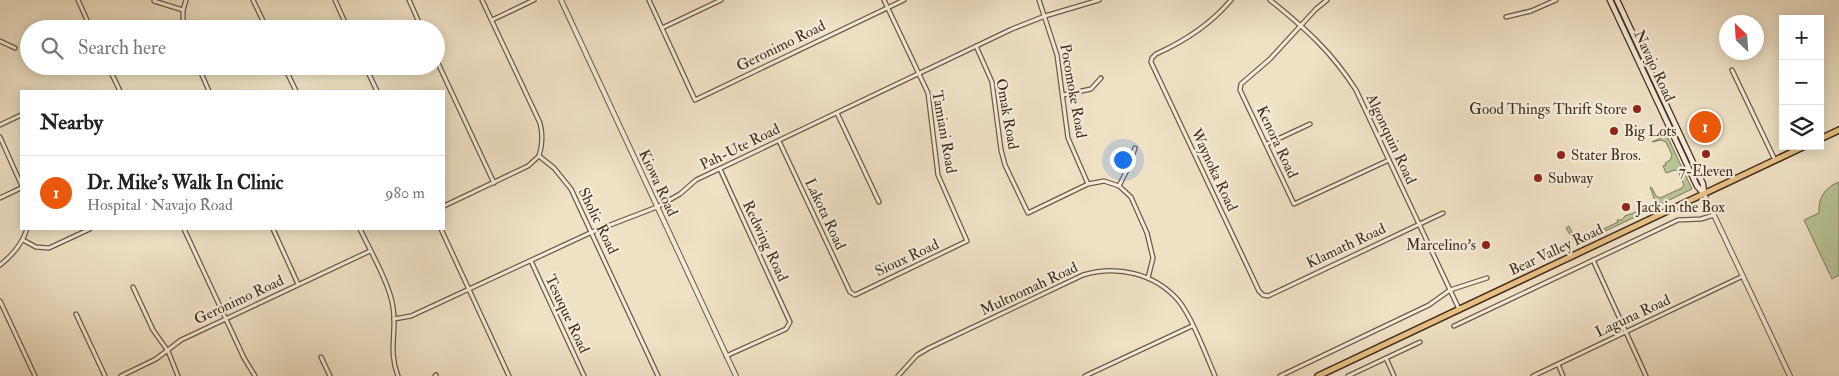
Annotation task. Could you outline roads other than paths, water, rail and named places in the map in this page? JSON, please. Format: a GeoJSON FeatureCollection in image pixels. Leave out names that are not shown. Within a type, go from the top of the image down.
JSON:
{"type":"FeatureCollection","features":[{"type":"Feature","properties":{"kind":"main road","name":"Navajo Road"},"geometry":{"type":"LineString","coordinates":[[1610,0],[1697,186],[1704,194]]}},
{"type":"Feature","properties":{"kind":"main road","name":"Navajo Road"},"geometry":{"type":"LineString","coordinates":[[1618,0],[1703,184],[1704,194]]}},
{"type":"Feature","properties":{"kind":"main road"},"geometry":{"type":"LineString","coordinates":[[1824,137],[1839,130]]}},
{"type":"Feature","properties":{"kind":"main road","name":"Bear Valley Road"},"geometry":{"type":"LineString","coordinates":[[1318,376],[1796,150]]}},
{"type":"Feature","properties":{"kind":"street"},"geometry":{"type":"LineString","coordinates":[[78,0],[87,20]]}},
{"type":"Feature","properties":{"kind":"street"},"geometry":{"type":"LineString","coordinates":[[183,20],[186,0]]}},
{"type":"Feature","properties":{"kind":"street"},"geometry":{"type":"LineString","coordinates":[[253,0],[263,20]]}},
{"type":"Feature","properties":{"kind":"street"},"geometry":{"type":"LineString","coordinates":[[335,0],[344,20]]}},
{"type":"Feature","properties":{"kind":"street"},"geometry":{"type":"LineString","coordinates":[[409,0],[418,20]]}},
{"type":"Feature","properties":{"kind":"street"},"geometry":{"type":"LineString","coordinates":[[445,206],[528,166],[539,156],[543,144],[540,123],[482,0]]}},
{"type":"Feature","properties":{"kind":"street"},"geometry":{"type":"LineString","coordinates":[[492,20],[534,0]]}},
{"type":"Feature","properties":{"kind":"street","name":"Kiowa Road"},"geometry":{"type":"LineString","coordinates":[[561,0],[736,376]]}},
{"type":"Feature","properties":{"kind":"street"},"geometry":{"type":"LineString","coordinates":[[649,0],[662,28],[721,0]]}},
{"type":"Feature","properties":{"kind":"street","name":"Tamiani Road"},"geometry":{"type":"LineString","coordinates":[[884,0],[928,93],[938,175],[967,241]]}},
{"type":"Feature","properties":{"kind":"street","name":"Geronimo Road"},"geometry":{"type":"LineString","coordinates":[[662,28],[696,100],[904,0]]}},
{"type":"Feature","properties":{"kind":"street","name":"Pocomoke Road"},"geometry":{"type":"LineString","coordinates":[[1039,0],[1057,55],[1068,138],[1088,184]]}},
{"type":"Feature","properties":{"kind":"street","name":"Pah-Ute Road"},"geometry":{"type":"LineString","coordinates":[[394,319],[411,316],[592,232],[657,208],[680,194],[696,180],[976,46],[1045,16],[1099,0]]}},
{"type":"Feature","properties":{"kind":"street","name":"Waynoka Road"},"geometry":{"type":"LineString","coordinates":[[1231,0],[1200,29],[1152,58],[1151,62],[1259,291]]}},
{"type":"Feature","properties":{"kind":"street","name":"Algonquin Road"},"geometry":{"type":"LineString","coordinates":[[1270,0],[1301,25],[1326,49],[1341,66],[1356,90],[1459,310]]}},
{"type":"Feature","properties":{"kind":"street"},"geometry":{"type":"LineString","coordinates":[[1301,25],[1327,0]]}},
{"type":"Feature","properties":{"kind":"street"},"geometry":{"type":"LineString","coordinates":[[1506,17],[1531,11],[1556,0]]}},
{"type":"Feature","properties":{"kind":"street"},"geometry":{"type":"LineString","coordinates":[[154,1],[183,10]]}},
{"type":"Feature","properties":{"kind":"street","name":"Kenora Road"},"geometry":{"type":"LineString","coordinates":[[1301,25],[1270,59],[1241,84],[1240,90],[1294,204],[1389,160]]}},
{"type":"Feature","properties":{"kind":"street"},"geometry":{"type":"LineString","coordinates":[[0,41],[14,48]]}},
{"type":"Feature","properties":{"kind":"street","name":"Omak Road"},"geometry":{"type":"LineString","coordinates":[[976,46],[992,82],[1000,150],[1005,165],[1028,213],[1088,184]]}},
{"type":"Feature","properties":{"kind":"street"},"geometry":{"type":"LineString","coordinates":[[1732,70],[1775,160]]}},
{"type":"Feature","properties":{"kind":"street"},"geometry":{"type":"LineString","coordinates":[[112,75],[120,90]]}},
{"type":"Feature","properties":{"kind":"street"},"geometry":{"type":"LineString","coordinates":[[202,75],[209,90]]}},
{"type":"Feature","properties":{"kind":"street"},"geometry":{"type":"LineString","coordinates":[[288,75],[296,90]]}},
{"type":"Feature","properties":{"kind":"street"},"geometry":{"type":"LineString","coordinates":[[369,75],[377,90]]}},
{"type":"Feature","properties":{"kind":"street"},"geometry":{"type":"LineString","coordinates":[[443,75],[494,183]]}},
{"type":"Feature","properties":{"kind":"street"},"geometry":{"type":"LineString","coordinates":[[1063,95],[1091,89],[1101,78]]}},
{"type":"Feature","properties":{"kind":"street"},"geometry":{"type":"LineString","coordinates":[[837,113],[879,202]]}},
{"type":"Feature","properties":{"kind":"street"},"geometry":{"type":"LineString","coordinates":[[0,125],[20,115]]}},
{"type":"Feature","properties":{"kind":"street"},"geometry":{"type":"LineString","coordinates":[[1267,144],[1310,124]]}},
{"type":"Feature","properties":{"kind":"street"},"geometry":{"type":"LineString","coordinates":[[0,137],[20,182]]}},
{"type":"Feature","properties":{"kind":"street","name":"Lakota Road"},"geometry":{"type":"LineString","coordinates":[[779,141],[845,283],[850,292],[855,295]]}},
{"type":"Feature","properties":{"kind":"street"},"geometry":{"type":"LineString","coordinates":[[1119,186],[1135,148]]}},
{"type":"Feature","properties":{"kind":"street","name":"Sholic Road"},"geometry":{"type":"LineString","coordinates":[[539,156],[554,168],[571,189],[658,376]]}},
{"type":"Feature","properties":{"kind":"street","name":"Redwing Road"},"geometry":{"type":"LineString","coordinates":[[720,169],[790,322],[786,328],[726,356]]}},
{"type":"Feature","properties":{"kind":"street"},"geometry":{"type":"LineString","coordinates":[[1088,184],[1104,181],[1119,186],[1131,196],[1147,233],[1153,258],[1148,278]]}},
{"type":"Feature","properties":{"kind":"street"},"geometry":{"type":"LineString","coordinates":[[0,198],[20,188]]}},
{"type":"Feature","properties":{"kind":"street","name":"Navajo Road"},"geometry":{"type":"LineString","coordinates":[[1704,194],[1790,376]]}},
{"type":"Feature","properties":{"kind":"street","name":"Klamath Road"},"geometry":{"type":"LineString","coordinates":[[1259,291],[1263,295],[1268,296],[1443,213]]}},
{"type":"Feature","properties":{"kind":"street"},"geometry":{"type":"LineString","coordinates":[[1454,326],[1678,220],[1701,220],[1714,215]]}},
{"type":"Feature","properties":{"kind":"street"},"geometry":{"type":"LineString","coordinates":[[0,265],[10,257],[23,240],[27,230]]}},
{"type":"Feature","properties":{"kind":"street"},"geometry":{"type":"LineString","coordinates":[[23,240],[36,247],[49,248],[88,230]]}},
{"type":"Feature","properties":{"kind":"street"},"geometry":{"type":"LineString","coordinates":[[184,230],[244,358],[256,376]]}},
{"type":"Feature","properties":{"kind":"street"},"geometry":{"type":"LineString","coordinates":[[273,230],[298,284]]}},
{"type":"Feature","properties":{"kind":"street"},"geometry":{"type":"LineString","coordinates":[[360,230],[389,292],[393,306],[393,360],[398,376]]}},
{"type":"Feature","properties":{"kind":"street"},"geometry":{"type":"LineString","coordinates":[[441,230],[509,376]]}},
{"type":"Feature","properties":{"kind":"street","name":"Sioux Road"},"geometry":{"type":"LineString","coordinates":[[855,295],[967,241]]}},
{"type":"Feature","properties":{"kind":"street","name":"Geronimo Road"},"geometry":{"type":"LineString","coordinates":[[121,376],[145,365],[168,351],[181,340],[370,251]]}},
{"type":"Feature","properties":{"kind":"street"},"geometry":{"type":"LineString","coordinates":[[1594,260],[1646,376]]}},
{"type":"Feature","properties":{"kind":"street","name":"Tesuque Road"},"geometry":{"type":"LineString","coordinates":[[531,261],[584,376]]}},
{"type":"Feature","properties":{"kind":"street","name":"Multnomah Road"},"geometry":{"type":"LineString","coordinates":[[898,376],[917,355],[929,348],[1083,275],[1105,270],[1118,270],[1148,278],[1163,287],[1178,301],[1215,376]]}},
{"type":"Feature","properties":{"kind":"street","name":"Laguna Road"},"geometry":{"type":"LineString","coordinates":[[1533,376],[1743,276]]}},
{"type":"Feature","properties":{"kind":"street"},"geometry":{"type":"LineString","coordinates":[[1280,376],[1429,305],[1450,290],[1487,278]]}},
{"type":"Feature","properties":{"kind":"street"},"geometry":{"type":"LineString","coordinates":[[133,287],[153,330],[168,351],[178,376]]}},
{"type":"Feature","properties":{"kind":"street"},"geometry":{"type":"LineString","coordinates":[[0,302],[35,376]]}},
{"type":"Feature","properties":{"kind":"street"},"geometry":{"type":"LineString","coordinates":[[76,314],[105,376]]}},
{"type":"Feature","properties":{"kind":"street"},"geometry":{"type":"LineString","coordinates":[[1085,376],[1192,326]]}},
{"type":"Feature","properties":{"kind":"street"},"geometry":{"type":"LineString","coordinates":[[1348,376],[1420,342]]}},
{"type":"Feature","properties":{"kind":"street"},"geometry":{"type":"LineString","coordinates":[[321,357],[330,376]]}},
{"type":"Feature","properties":{"kind":"street"},"geometry":{"type":"LineString","coordinates":[[1386,358],[1394,376]]}},
{"type":"Feature","properties":{"kind":"street"},"geometry":{"type":"LineString","coordinates":[[1558,364],[1563,376]]}},
{"type":"Feature","properties":{"kind":"place","name":"Good Things Thrift Store"},"geometry":{"type":"Point","coordinates":[1637,109]}},
{"type":"Feature","properties":{"kind":"place","name":"Dr. Mike's Walk In Clinic"},"geometry":{"type":"Point","coordinates":[1705,127]}},
{"type":"Feature","properties":{"kind":"place","name":"Big Lots"},"geometry":{"type":"Point","coordinates":[1614,131]}},
{"type":"Feature","properties":{"kind":"place","name":"7-Eleven"},"geometry":{"type":"Point","coordinates":[1706,154]}},
{"type":"Feature","properties":{"kind":"place","name":"Stater Bros."},"geometry":{"type":"Point","coordinates":[1561,155]}},
{"type":"Feature","properties":{"kind":"place","name":"Subway"},"geometry":{"type":"Point","coordinates":[1538,178]}},
{"type":"Feature","properties":{"kind":"place","name":"Jack in the Box"},"geometry":{"type":"Point","coordinates":[1626,207]}},
{"type":"Feature","properties":{"kind":"place","name":"Marcelino's"},"geometry":{"type":"Point","coordinates":[1486,245]}}]}
